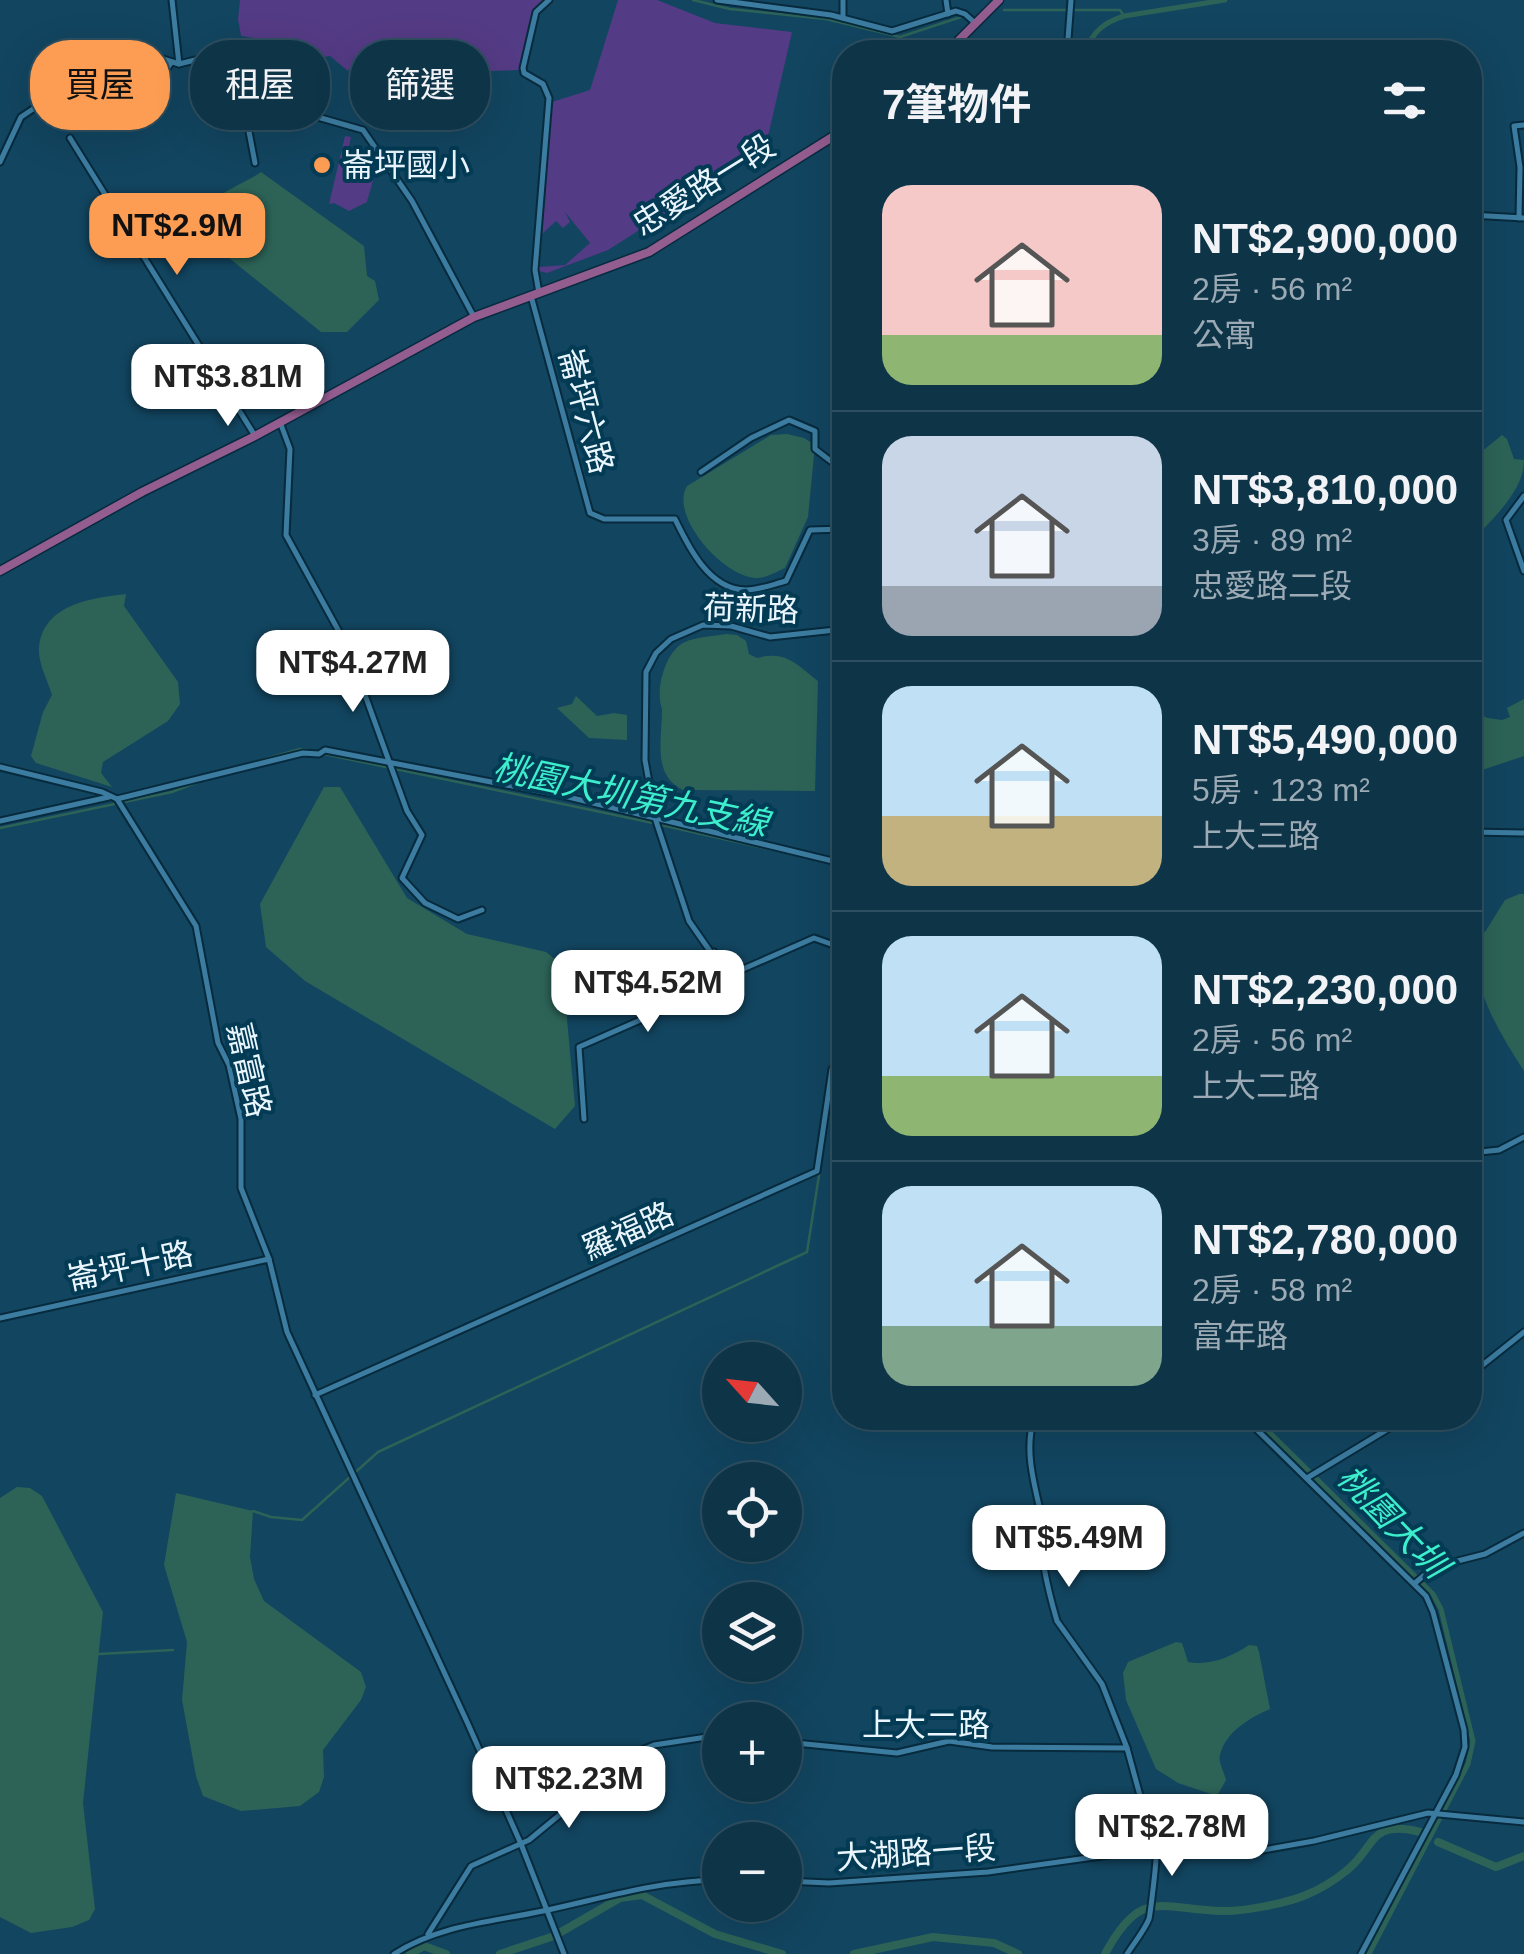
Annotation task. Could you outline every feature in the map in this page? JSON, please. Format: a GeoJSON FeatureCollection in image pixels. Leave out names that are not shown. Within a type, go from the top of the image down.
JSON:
{"type":"FeatureCollection","features":[{"type":"Feature","properties":{"kind":"main road"},"geometry":{"type":"LineString","coordinates":[[960,40],[999,0]]}},
{"type":"Feature","properties":{"kind":"main road","name":"忠愛路一段"},"geometry":{"type":"LineString","coordinates":[[0,571],[474,317],[649,252],[832,137]]}},
{"type":"Feature","properties":{"kind":"street"},"geometry":{"type":"LineString","coordinates":[[170,70],[175,64],[172,0]]}},
{"type":"Feature","properties":{"kind":"street"},"geometry":{"type":"LineString","coordinates":[[535,294],[549,98],[543,84],[524,73],[523,68],[536,12],[549,0]]}},
{"type":"Feature","properties":{"kind":"street"},"geometry":{"type":"LineString","coordinates":[[717,0],[843,18],[892,31],[956,11],[966,14],[975,24]]}},
{"type":"Feature","properties":{"kind":"street"},"geometry":{"type":"LineString","coordinates":[[843,0],[843,18]]}},
{"type":"Feature","properties":{"kind":"street"},"geometry":{"type":"LineString","coordinates":[[946,0],[948,14]]}},
{"type":"Feature","properties":{"kind":"street"},"geometry":{"type":"LineString","coordinates":[[1066,40],[1070,5]]}},
{"type":"Feature","properties":{"kind":"street"},"geometry":{"type":"LineString","coordinates":[[0,162],[21,117],[66,88],[134,55],[148,54],[175,64],[190,60]]}},
{"type":"Feature","properties":{"kind":"street"},"geometry":{"type":"LineString","coordinates":[[330,121],[362,130],[412,201],[474,317]]}},
{"type":"Feature","properties":{"kind":"street"},"geometry":{"type":"LineString","coordinates":[[1482,215],[1522,218],[1514,126],[1524,125]]}},
{"type":"Feature","properties":{"kind":"street"},"geometry":{"type":"LineString","coordinates":[[249,130],[255,163]]}},
{"type":"Feature","properties":{"kind":"street"},"geometry":{"type":"LineString","coordinates":[[70,138],[255,436]]}},
{"type":"Feature","properties":{"kind":"street","name":"崙坪六路"},"geometry":{"type":"LineString","coordinates":[[535,294],[590,513],[604,519],[674,519],[692,554],[718,580],[748,590],[786,581],[810,530],[832,529]]}},
{"type":"Feature","properties":{"kind":"street"},"geometry":{"type":"LineString","coordinates":[[701,472],[752,438],[789,420],[815,432],[814,449],[832,462]]}},
{"type":"Feature","properties":{"kind":"street"},"geometry":{"type":"LineString","coordinates":[[280,422],[290,449],[286,535],[348,648],[411,820],[422,835],[403,875],[406,885],[425,903],[458,919],[482,910]]}},
{"type":"Feature","properties":{"kind":"street"},"geometry":{"type":"LineString","coordinates":[[1524,496],[1506,520],[1524,571]]}},
{"type":"Feature","properties":{"kind":"street","name":"荷新路"},"geometry":{"type":"LineString","coordinates":[[712,954],[688,921],[647,782],[643,690],[646,672],[656,653],[670,639],[704,625],[731,626],[761,637],[832,630]]}},
{"type":"Feature","properties":{"kind":"street"},"geometry":{"type":"LineString","coordinates":[[0,822],[325,750],[564,796],[832,861]]}},
{"type":"Feature","properties":{"kind":"street"},"geometry":{"type":"LineString","coordinates":[[0,768],[114,797]]}},
{"type":"Feature","properties":{"kind":"street","name":"嘉富路"},"geometry":{"type":"LineString","coordinates":[[114,797],[196,926],[218,1043],[229,1065],[241,1120],[242,1188],[269,1260],[287,1332],[521,1844],[563,1952]]}},
{"type":"Feature","properties":{"kind":"street"},"geometry":{"type":"LineString","coordinates":[[1482,832],[1524,833]]}},
{"type":"Feature","properties":{"kind":"street"},"geometry":{"type":"LineString","coordinates":[[584,1119],[579,1048],[696,995],[690,975],[682,971],[682,966],[698,963],[714,952],[734,973],[814,938],[832,944]]}},
{"type":"Feature","properties":{"kind":"street","name":"羅福路"},"geometry":{"type":"LineString","coordinates":[[315,1395],[818,1171],[832,1089]]}},
{"type":"Feature","properties":{"kind":"street"},"geometry":{"type":"LineString","coordinates":[[1482,1152],[1499,1150],[1524,1137]]}},
{"type":"Feature","properties":{"kind":"street","name":"崙坪十路"},"geometry":{"type":"LineString","coordinates":[[0,1318],[269,1260]]}},
{"type":"Feature","properties":{"kind":"street"},"geometry":{"type":"LineString","coordinates":[[1482,1365],[1524,1332]]}},
{"type":"Feature","properties":{"kind":"street"},"geometry":{"type":"LineString","coordinates":[[1031,1430],[1031,1464],[1045,1537],[1044,1570],[1053,1609],[1057,1621],[1102,1684],[1127,1748],[1156,1854],[1150,1914],[1127,1954]]}},
{"type":"Feature","properties":{"kind":"street"},"geometry":{"type":"LineString","coordinates":[[1259,1430],[1419,1581],[1433,1612],[1466,1738],[1456,1774],[1438,1813],[1361,1954]]}},
{"type":"Feature","properties":{"kind":"street"},"geometry":{"type":"LineString","coordinates":[[1310,1475],[1386,1430]]}},
{"type":"Feature","properties":{"kind":"street"},"geometry":{"type":"LineString","coordinates":[[1419,1581],[1434,1567],[1486,1554],[1524,1533]]}},
{"type":"Feature","properties":{"kind":"street"},"geometry":{"type":"LineString","coordinates":[[428,1934],[472,1866],[521,1844],[548,1826],[635,1753],[671,1741],[702,1737]]}},
{"type":"Feature","properties":{"kind":"street","name":"上大二路"},"geometry":{"type":"LineString","coordinates":[[802,1744],[898,1753],[949,1741],[992,1747],[1127,1748]]}},
{"type":"Feature","properties":{"kind":"street","name":"大湖路一段"},"geometry":{"type":"LineString","coordinates":[[802,1882],[988,1872],[1123,1852],[1241,1854],[1438,1813],[1524,1822]]}},
{"type":"Feature","properties":{"kind":"street"},"geometry":{"type":"LineString","coordinates":[[394,1954],[428,1934],[628,1889],[702,1882]]}},
{"type":"Feature","properties":{"kind":"shaded area"},"geometry":{"type":"Polygon","coordinates":[[[240,0],[546,0],[535,10],[520,70],[491,71],[490,78],[490,40],[350,40],[348,71],[330,56],[330,40],[241,36],[240,0]]]}},
{"type":"Feature","properties":{"kind":"shaded area"},"geometry":{"type":"Polygon","coordinates":[[[618,0],[657,0],[715,23],[792,32],[769,132],[764,145],[718,180],[608,250],[547,273],[539,271],[539,267],[565,265],[590,243],[565,212],[570,222],[563,228],[556,221],[542,234],[552,102],[590,90],[618,0]]]}},
{"type":"Feature","properties":{"kind":"shaded area"},"geometry":{"type":"Polygon","coordinates":[[[345,136],[351,137],[348,151],[369,152],[375,165],[367,202],[349,211],[329,204],[345,136]]]}},
{"type":"Feature","properties":{"kind":"shaded area"},"geometry":{"type":"Polygon","coordinates":[[[261,172],[364,246],[367,276],[375,281],[379,300],[347,332],[321,332],[198,233],[203,211],[210,203],[261,172]]]}},
{"type":"Feature","properties":{"kind":"shaded area"},"geometry":{"type":"Polygon","coordinates":[[[787,434],[815,445],[808,517],[785,568],[759,578],[742,575],[702,543],[692,528],[683,498],[687,486],[771,435],[787,434]]]}},
{"type":"Feature","properties":{"kind":"shaded area"},"geometry":{"type":"Polygon","coordinates":[[[1502,435],[1514,459],[1524,460],[1512,495],[1482,530],[1482,451],[1502,435]]]}},
{"type":"Feature","properties":{"kind":"shaded area"},"geometry":{"type":"Polygon","coordinates":[[[126,594],[124,606],[178,682],[180,704],[168,721],[103,762],[101,773],[112,787],[36,763],[31,756],[52,695],[39,654],[42,634],[49,622],[84,601],[126,594]]]}},
{"type":"Feature","properties":{"kind":"shaded area"},"geometry":{"type":"Polygon","coordinates":[[[726,634],[746,641],[749,654],[757,658],[783,657],[818,681],[815,791],[683,790],[667,775],[661,756],[660,692],[667,662],[685,642],[726,634]]]}},
{"type":"Feature","properties":{"kind":"shaded area"},"geometry":{"type":"Polygon","coordinates":[[[576,696],[597,716],[627,715],[627,740],[589,738],[557,708],[572,704],[576,696]]]}},
{"type":"Feature","properties":{"kind":"shaded area"},"geometry":{"type":"Polygon","coordinates":[[[1524,699],[1524,756],[1482,770],[1482,716],[1502,720],[1510,717],[1507,708],[1524,699]]]}},
{"type":"Feature","properties":{"kind":"shaded area"},"geometry":{"type":"Polygon","coordinates":[[[324,787],[340,787],[407,898],[467,934],[546,952],[562,965],[575,1106],[555,1129],[305,981],[266,947],[260,904],[324,787]]]}},
{"type":"Feature","properties":{"kind":"shaded area"},"geometry":{"type":"Polygon","coordinates":[[[1524,894],[1524,1071],[1482,992],[1482,933],[1505,900],[1524,894]]]}},
{"type":"Feature","properties":{"kind":"shaded area"},"geometry":{"type":"Polygon","coordinates":[[[17,1487],[30,1488],[42,1496],[103,1612],[83,1803],[95,1909],[89,1920],[72,1927],[31,1933],[0,1917],[0,1498],[17,1487]]]}},
{"type":"Feature","properties":{"kind":"shaded area"},"geometry":{"type":"Polygon","coordinates":[[[176,1493],[253,1511],[250,1557],[264,1601],[361,1672],[366,1687],[361,1700],[323,1750],[324,1777],[319,1792],[300,1806],[241,1811],[203,1796],[182,1700],[187,1642],[164,1565],[176,1493]]]}},
{"type":"Feature","properties":{"kind":"shaded area"},"geometry":{"type":"Polygon","coordinates":[[[1182,1643],[1188,1662],[1220,1660],[1249,1645],[1257,1646],[1259,1652],[1270,1709],[1233,1732],[1223,1747],[1220,1764],[1226,1780],[1217,1796],[1178,1783],[1156,1769],[1126,1700],[1123,1673],[1128,1662],[1182,1643]]]}},
{"type":"Feature","properties":{"kind":"waterway"},"geometry":{"type":"LineString","coordinates":[[693,0],[730,9],[826,19],[900,37],[961,17]]}},
{"type":"Feature","properties":{"kind":"waterway","name":"桃園大圳"},"geometry":{"type":"LineString","coordinates":[[1090,40],[1100,29],[1124,16],[1225,0]]}},
{"type":"Feature","properties":{"kind":"waterway"},"geometry":{"type":"LineString","coordinates":[[1004,10],[1120,10],[1124,16]]}},
{"type":"Feature","properties":{"kind":"waterway","name":"桃園大圳第九支線"},"geometry":{"type":"LineString","coordinates":[[237,767],[300,749],[316,751]]}},
{"type":"Feature","properties":{"kind":"waterway","name":"桃園大圳第九支線"},"geometry":{"type":"LineString","coordinates":[[324,754],[653,823]]}},
{"type":"Feature","properties":{"kind":"waterway","name":"桃園大圳第九支線"},"geometry":{"type":"LineString","coordinates":[[0,828],[172,792],[206,779]]}},
{"type":"Feature","properties":{"kind":"waterway","name":"桃園大圳第九支線"},"geometry":{"type":"LineString","coordinates":[[661,825],[814,859]]}},
{"type":"Feature","properties":{"kind":"waterway"},"geometry":{"type":"LineString","coordinates":[[253,1511],[302,1520],[378,1452],[807,1252],[832,1092]]}},
{"type":"Feature","properties":{"kind":"waterway","name":"桃園大圳"},"geometry":{"type":"LineString","coordinates":[[1267,1430],[1433,1594],[1441,1609],[1473,1741],[1468,1764],[1369,1954]]}},
{"type":"Feature","properties":{"kind":"waterway"},"geometry":{"type":"LineString","coordinates":[[99,1654],[173,1650]]}},
{"type":"Feature","properties":{"kind":"waterway"},"geometry":{"type":"LineString","coordinates":[[1105,1954],[1118,1933],[1141,1910],[1167,1906],[1231,1911],[1288,1901],[1311,1893],[1342,1874],[1382,1833],[1391,1829],[1420,1832]]}},
{"type":"Feature","properties":{"kind":"waterway"},"geometry":{"type":"LineString","coordinates":[[1438,1842],[1496,1867],[1524,1856]]}},
{"type":"Feature","properties":{"kind":"waterway"},"geometry":{"type":"LineString","coordinates":[[500,1954],[554,1936],[620,1898],[642,1895],[715,1934],[782,1954]]}},
{"type":"Feature","properties":{"kind":"waterway"},"geometry":{"type":"LineString","coordinates":[[854,1954],[933,1937],[994,1943],[1018,1954]]}},
{"type":"Feature","properties":{"kind":"waterway"},"geometry":{"type":"LineString","coordinates":[[410,1954],[424,1946],[446,1954]]}},
{"type":"Feature","properties":{"kind":"place","name":"崙坪國小"},"geometry":{"type":"Point","coordinates":[322,165]}}]}
